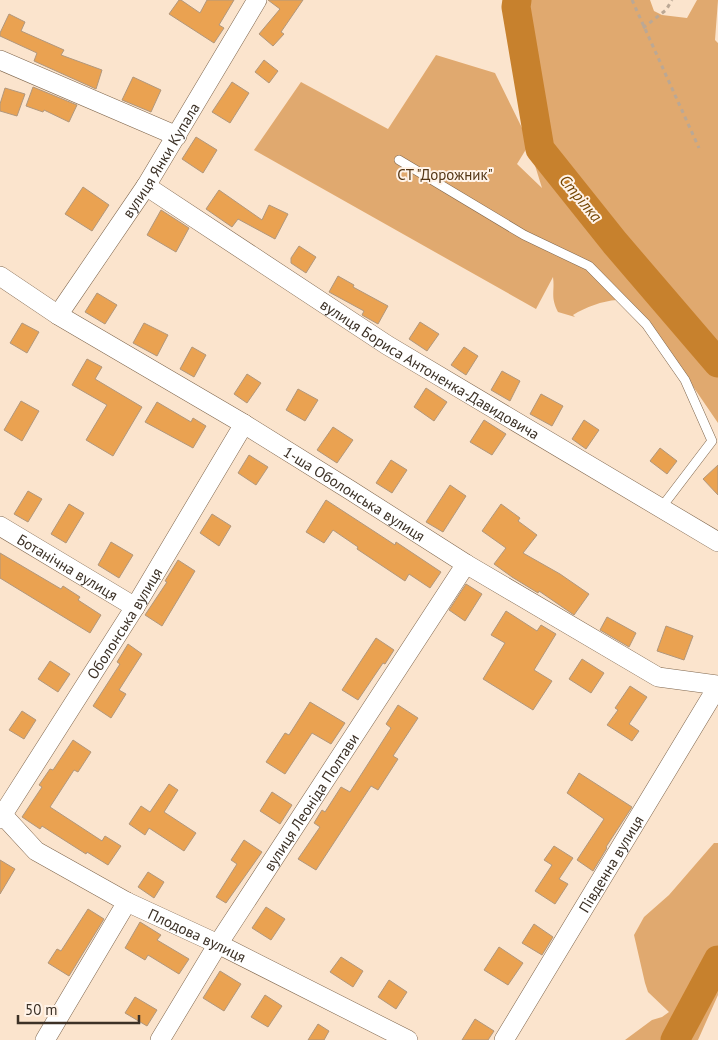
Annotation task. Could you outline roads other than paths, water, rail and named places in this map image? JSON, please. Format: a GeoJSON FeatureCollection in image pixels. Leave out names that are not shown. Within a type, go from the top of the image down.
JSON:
{"type":"FeatureCollection","features":[{"type":"Feature","properties":{"kind":"street","name":"вулиця Янки Купала"},"geometry":{"type":"LineString","coordinates":[[58,315],[146,186],[257,0]]}},
{"type":"Feature","properties":{"kind":"street"},"geometry":{"type":"LineString","coordinates":[[0,60],[177,136]]}},
{"type":"Feature","properties":{"kind":"street","name":"вулиця Бориса Антоненка-Давидовича"},"geometry":{"type":"LineString","coordinates":[[146,186],[387,345],[718,542]]}},
{"type":"Feature","properties":{"kind":"street","name":"1-ша Оболонська вулиця"},"geometry":{"type":"LineString","coordinates":[[0,276],[58,315],[244,424],[466,564],[658,677],[718,685]]}},
{"type":"Feature","properties":{"kind":"street","name":"Оболонська вулиця"},"geometry":{"type":"LineString","coordinates":[[1,815],[135,607],[244,424]]}},
{"type":"Feature","properties":{"kind":"street","name":"Ботанічна вулиця"},"geometry":{"type":"LineString","coordinates":[[0,526],[135,607]]}},
{"type":"Feature","properties":{"kind":"street","name":"вулиця Леоніда Полтави"},"geometry":{"type":"LineString","coordinates":[[160,1040],[218,944],[466,564]]}},
{"type":"Feature","properties":{"kind":"street","name":"Південна вулиця"},"geometry":{"type":"LineString","coordinates":[[504,1040],[718,685]]}},
{"type":"Feature","properties":{"kind":"street","name":"Плодова вулиця"},"geometry":{"type":"LineString","coordinates":[[1,815],[36,851],[127,902],[218,944],[408,1040]]}},
{"type":"Feature","properties":{"kind":"street"},"geometry":{"type":"LineString","coordinates":[[45,1040],[127,902]]}},
{"type":"Feature","properties":{"kind":"lane"},"geometry":{"type":"LineString","coordinates":[[399,160],[524,235],[589,266],[646,324],[685,380],[712,441],[660,508]]}},
{"type":"Feature","properties":{"kind":"waterway","name":"Стрілка"},"geometry":{"type":"LineString","coordinates":[[517,0],[516,7],[540,149],[615,243],[718,363]]}},
{"type":"Feature","properties":{"kind":"waterway","name":"Стрілка"},"geometry":{"type":"LineString","coordinates":[[675,1040],[718,960]]}},
{"type":"Feature","properties":{"kind":"park label","name":"СТ \"Дорожник\""},"geometry":{"type":"Point","coordinates":[445,174]}}]}
